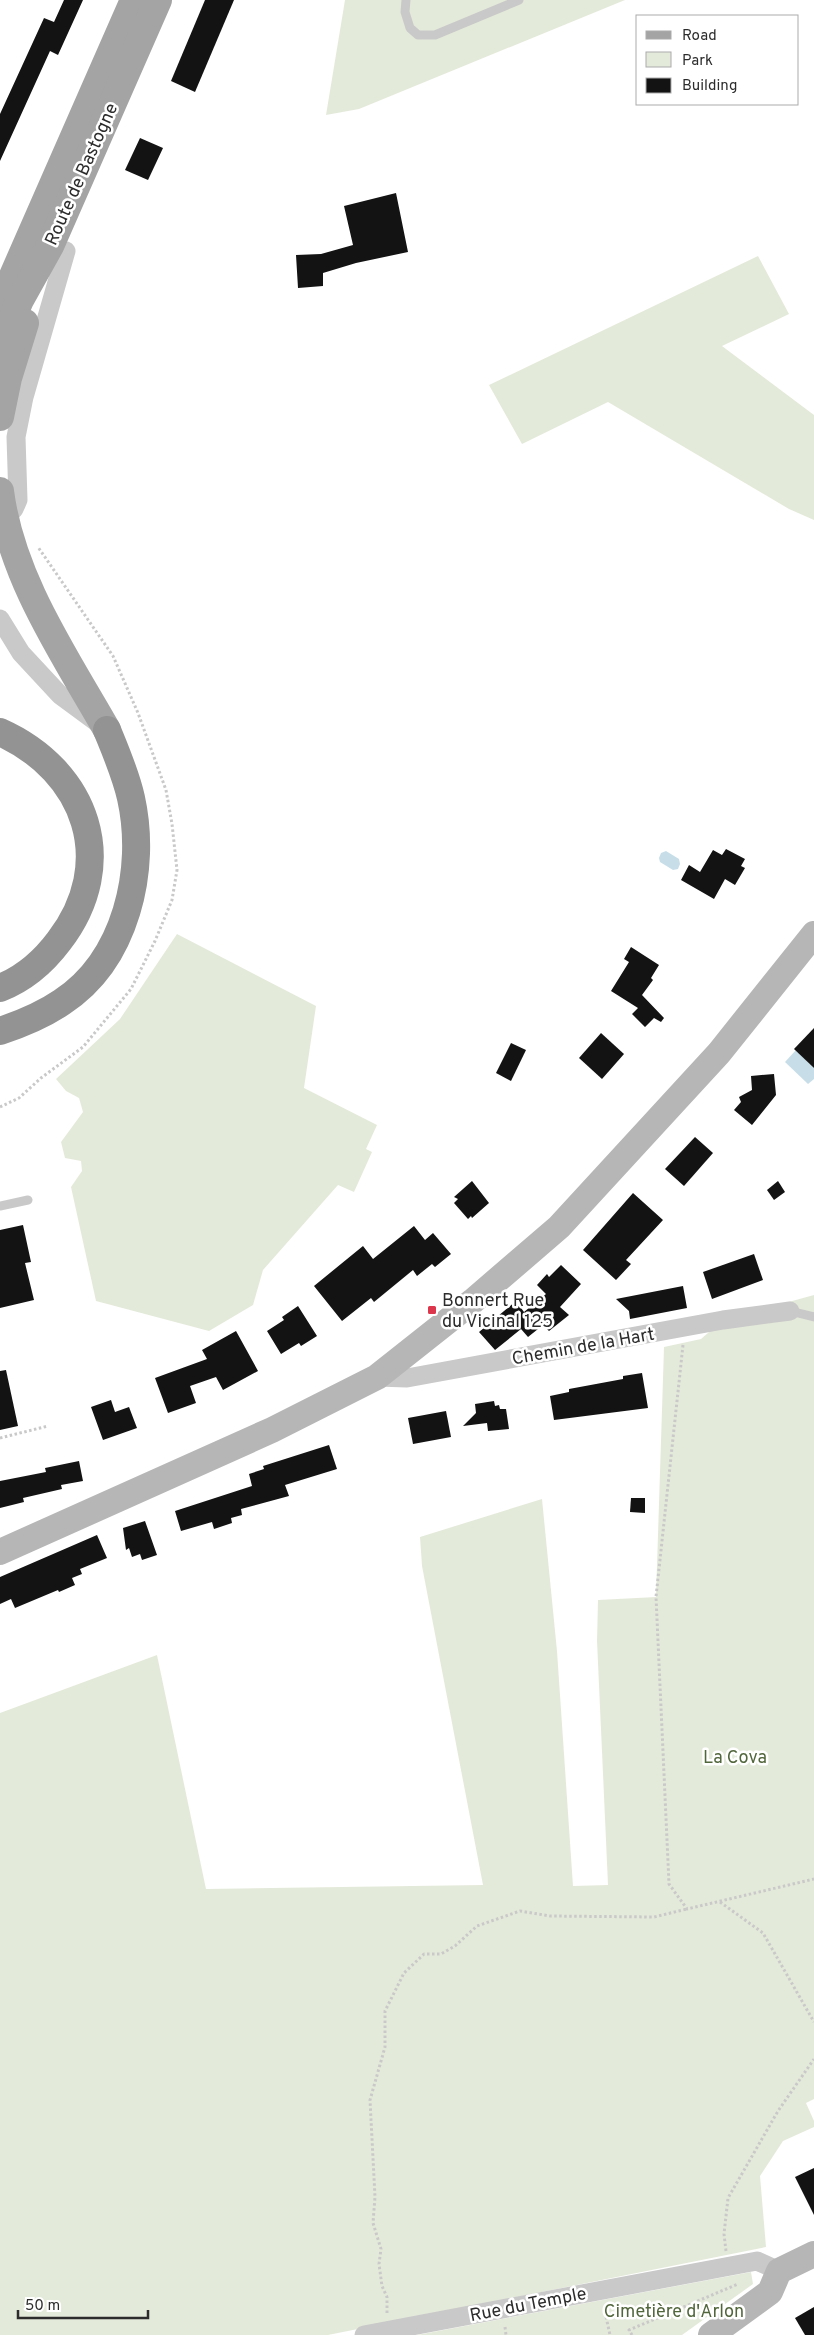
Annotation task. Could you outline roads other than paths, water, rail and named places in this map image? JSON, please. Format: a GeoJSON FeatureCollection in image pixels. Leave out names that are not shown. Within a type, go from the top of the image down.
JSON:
{"type":"FeatureCollection","features":[{"type":"Feature","properties":{"kind":"highway"},"geometry":{"type":"LineString","coordinates":[[0,1031],[41,1014],[63,1002],[100,965],[123,921],[130,902],[136,868],[136,833],[131,798],[120,762],[107,730]]}},
{"type":"Feature","properties":{"kind":"highway"},"geometry":{"type":"LineString","coordinates":[[0,732],[17,740],[45,759],[69,786],[82,812],[91,862],[82,905],[69,928],[51,951],[33,968],[9,985],[0,988]]}},
{"type":"Feature","properties":{"kind":"main road","name":"Route de Bastogne"},"geometry":{"type":"LineString","coordinates":[[0,305],[134,0]]}},
{"type":"Feature","properties":{"kind":"main road","name":"Route de Bastogne"},"geometry":{"type":"LineString","coordinates":[[0,346],[20,300],[58,249],[158,0]]}},
{"type":"Feature","properties":{"kind":"main road"},"geometry":{"type":"LineString","coordinates":[[0,417],[8,378],[58,249]]}},
{"type":"Feature","properties":{"kind":"main road"},"geometry":{"type":"LineString","coordinates":[[0,491],[3,521],[40,610],[107,730]]}},
{"type":"Feature","properties":{"kind":"street"},"geometry":{"type":"LineString","coordinates":[[3,521],[18,500],[16,437],[58,249]]}},
{"type":"Feature","properties":{"kind":"street"},"geometry":{"type":"LineString","coordinates":[[0,619],[21,653],[60,695],[107,730]]}},
{"type":"Feature","properties":{"kind":"street"},"geometry":{"type":"LineString","coordinates":[[0,1552],[272,1430],[377,1377],[473,1301],[559,1227],[719,1053],[814,934]]}},
{"type":"Feature","properties":{"kind":"street","name":"Chemin de la Hart"},"geometry":{"type":"LineString","coordinates":[[377,1377],[408,1378],[685,1327],[790,1311]]}},
{"type":"Feature","properties":{"kind":"street"},"geometry":{"type":"LineString","coordinates":[[711,2335],[770,2292],[768,2266],[814,2254]]}},
{"type":"Feature","properties":{"kind":"street","name":"Rue du Temple"},"geometry":{"type":"LineString","coordinates":[[364,2335],[728,2265],[768,2266]]}},
{"type":"Feature","properties":{"kind":"lane"},"geometry":{"type":"LineString","coordinates":[[406,0],[405,12],[413,32],[418,35],[435,35],[519,0]]}},
{"type":"Feature","properties":{"kind":"lane"},"geometry":{"type":"LineString","coordinates":[[0,1206],[28,1200]]}},
{"type":"Feature","properties":{"kind":"lane"},"geometry":{"type":"LineString","coordinates":[[790,1311],[814,1317]]}},
{"type":"Feature","properties":{"kind":"water"},"geometry":{"type":"Polygon","coordinates":[[[666,851],[679,859],[678,869],[673,870],[660,862],[661,853],[666,851]]]}},
{"type":"Feature","properties":{"kind":"water"},"geometry":{"type":"Polygon","coordinates":[[[796,1050],[814,1068],[814,1079],[808,1084],[785,1062],[796,1050]]]}},
{"type":"Feature","properties":{"kind":"place","name":"Bonnert Rue du Vicinal 125"},"geometry":{"type":"Point","coordinates":[432,1310]}},
{"type":"Feature","properties":{"kind":"park label","name":"La Cova"},"geometry":{"type":"Point","coordinates":[735,1757]}},
{"type":"Feature","properties":{"kind":"park label","name":"Cimetière d'Arlon"},"geometry":{"type":"Point","coordinates":[674,2311]}}]}
